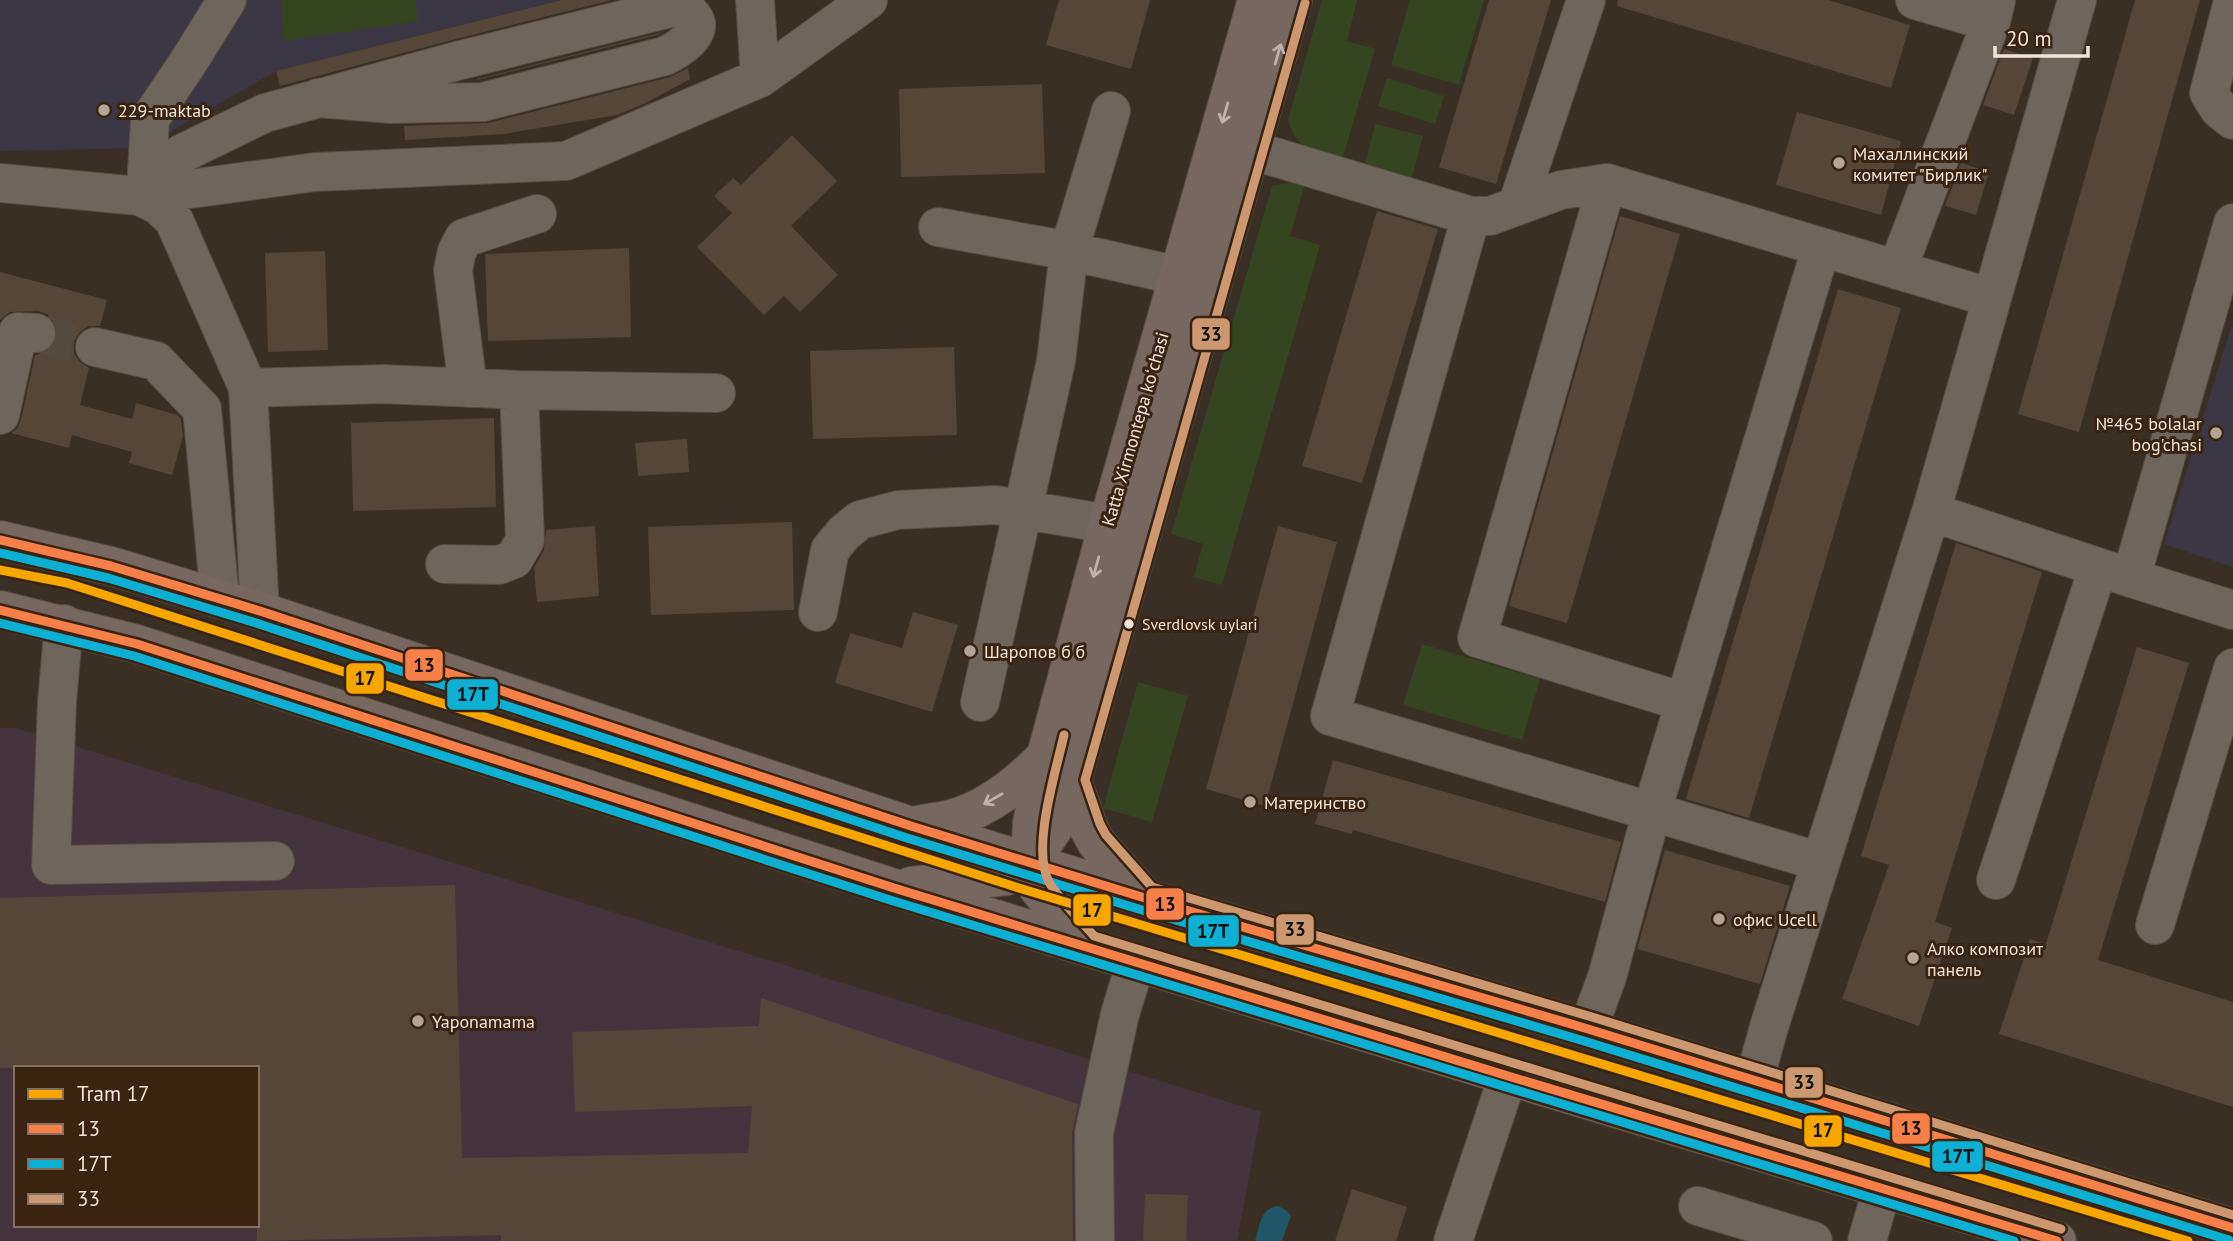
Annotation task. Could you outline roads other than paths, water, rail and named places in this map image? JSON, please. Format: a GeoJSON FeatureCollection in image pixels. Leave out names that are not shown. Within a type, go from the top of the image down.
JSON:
{"type":"FeatureCollection","features":[{"type":"Feature","properties":{"kind":"main road","name":"Katta Xirmontepa koʻchasi"},"geometry":{"type":"LineString","coordinates":[[894,888],[1007,876],[1030,862],[1053,829],[1059,768],[1108,524],[1257,0]]}},
{"type":"Feature","properties":{"kind":"main road","name":"Katta Xirmontepa koʻchasi"},"geometry":{"type":"LineString","coordinates":[[1059,768],[1251,150],[1293,0]]}},
{"type":"Feature","properties":{"kind":"main road"},"geometry":{"type":"LineString","coordinates":[[0,540],[111,566],[219,598],[911,826],[1588,1029],[2233,1228]]}},
{"type":"Feature","properties":{"kind":"main road"},"geometry":{"type":"LineString","coordinates":[[0,610],[137,644],[894,888],[2057,1241]]}},
{"type":"Feature","properties":{"kind":"main road"},"geometry":{"type":"LineString","coordinates":[[911,826],[953,818],[994,800],[1025,778],[1059,768],[1088,830],[1145,898]]}},
{"type":"Feature","properties":{"kind":"main road"},"geometry":{"type":"LineString","coordinates":[[1030,862],[1038,888],[1087,947]]}},
{"type":"Feature","properties":{"kind":"lane"},"geometry":{"type":"LineString","coordinates":[[143,192],[150,119],[227,0]]}},
{"type":"Feature","properties":{"kind":"lane"},"geometry":{"type":"LineString","coordinates":[[755,0],[760,78]]}},
{"type":"Feature","properties":{"kind":"lane"},"geometry":{"type":"LineString","coordinates":[[0,183],[143,192],[315,172],[566,161],[760,78],[868,0]]}},
{"type":"Feature","properties":{"kind":"lane"},"geometry":{"type":"LineString","coordinates":[[1517,206],[1587,0]]}},
{"type":"Feature","properties":{"kind":"lane"},"geometry":{"type":"LineString","coordinates":[[1897,270],[1994,11],[1915,0]]}},
{"type":"Feature","properties":{"kind":"lane"},"geometry":{"type":"LineString","coordinates":[[1754,1081],[1931,512],[2077,0]]}},
{"type":"Feature","properties":{"kind":"lane"},"geometry":{"type":"LineString","coordinates":[[2233,1],[2209,93],[2218,109],[2233,120]]}},
{"type":"Feature","properties":{"kind":"lane"},"geometry":{"type":"LineString","coordinates":[[143,192],[181,154],[265,113],[318,98],[678,6],[689,11],[696,24],[694,36],[684,47],[665,56],[483,102],[391,104],[318,98]]}},
{"type":"Feature","properties":{"kind":"lane"},"geometry":{"type":"LineString","coordinates":[[980,702],[1056,361],[1069,251],[1111,111]]}},
{"type":"Feature","properties":{"kind":"lane"},"geometry":{"type":"LineString","coordinates":[[1251,150],[1471,216],[1490,216],[1561,190],[1607,183],[1992,298]]}},
{"type":"Feature","properties":{"kind":"lane"},"geometry":{"type":"LineString","coordinates":[[1607,183],[1477,638],[1684,702]]}},
{"type":"Feature","properties":{"kind":"lane"},"geometry":{"type":"LineString","coordinates":[[143,192],[174,220],[248,388],[260,611]]}},
{"type":"Feature","properties":{"kind":"lane"},"geometry":{"type":"LineString","coordinates":[[468,388],[453,270],[457,251],[464,239],[537,214]]}},
{"type":"Feature","properties":{"kind":"lane"},"geometry":{"type":"LineString","coordinates":[[1471,216],[1330,716],[1821,862]]}},
{"type":"Feature","properties":{"kind":"lane"},"geometry":{"type":"LineString","coordinates":[[1996,880],[2114,573],[2233,223]]}},
{"type":"Feature","properties":{"kind":"lane"},"geometry":{"type":"LineString","coordinates":[[938,227],[1069,251],[1178,276]]}},
{"type":"Feature","properties":{"kind":"lane"},"geometry":{"type":"LineString","coordinates":[[1588,1029],[1607,977],[1652,811],[1821,248]]}},
{"type":"Feature","properties":{"kind":"lane"},"geometry":{"type":"LineString","coordinates":[[0,415],[18,332],[36,333]]}},
{"type":"Feature","properties":{"kind":"lane"},"geometry":{"type":"LineString","coordinates":[[95,347],[156,361],[202,409],[219,598]]}},
{"type":"Feature","properties":{"kind":"lane"},"geometry":{"type":"LineString","coordinates":[[248,388],[383,384],[519,390],[716,393]]}},
{"type":"Feature","properties":{"kind":"lane"},"geometry":{"type":"LineString","coordinates":[[445,564],[499,565],[514,559],[525,540],[519,390]]}},
{"type":"Feature","properties":{"kind":"lane"},"geometry":{"type":"LineString","coordinates":[[818,612],[830,550],[844,533],[860,520],[898,510],[996,505],[1108,524]]}},
{"type":"Feature","properties":{"kind":"lane"},"geometry":{"type":"LineString","coordinates":[[1931,512],[2233,610]]}},
{"type":"Feature","properties":{"kind":"lane"},"geometry":{"type":"LineString","coordinates":[[64,624],[57,701],[51,865],[275,861]]}},
{"type":"Feature","properties":{"kind":"lane"},"geometry":{"type":"LineString","coordinates":[[2155,925],[2233,668]]}},
{"type":"Feature","properties":{"kind":"lane"},"geometry":{"type":"LineString","coordinates":[[1095,1241],[1094,1133],[1121,1014],[1136,962]]}},
{"type":"Feature","properties":{"kind":"lane"},"geometry":{"type":"LineString","coordinates":[[1453,1241],[1507,1076]]}},
{"type":"Feature","properties":{"kind":"lane"},"geometry":{"type":"LineString","coordinates":[[1867,1241],[1882,1189]]}},
{"type":"Feature","properties":{"kind":"lane"},"geometry":{"type":"LineString","coordinates":[[1698,1206],[1813,1241]]}},
{"type":"Feature","properties":{"kind":"water"},"geometry":{"type":"Polygon","coordinates":[[[1278,1206],[1291,1216],[1282,1241],[1255,1241],[1264,1214],[1272,1207],[1278,1206]]]}},
{"type":"Feature","properties":{"kind":"tunnel"},"geometry":{"type":"LineString","coordinates":[[36,333],[95,347]]}},
{"type":"Feature","properties":{"kind":"tram line","name":"17"},"geometry":{"type":"LineString","coordinates":[[0,570],[67,583],[1019,888],[2188,1241]]}},
{"type":"Feature","properties":{"kind":"place","name":"229-maktab"},"geometry":{"type":"Point","coordinates":[104,110]}},
{"type":"Feature","properties":{"kind":"place","name":"Махаллинский комитет \"Бирлик\""},"geometry":{"type":"Point","coordinates":[1839,163]}},
{"type":"Feature","properties":{"kind":"place","name":"№465 bolalar bog'chasi"},"geometry":{"type":"Point","coordinates":[2216,433]}},
{"type":"Feature","properties":{"kind":"place","name":"Sverdlovsk uylari"},"geometry":{"type":"Point","coordinates":[1129,624]}},
{"type":"Feature","properties":{"kind":"place","name":"Шаропов б б"},"geometry":{"type":"Point","coordinates":[970,651]}},
{"type":"Feature","properties":{"kind":"place","name":"Материнство"},"geometry":{"type":"Point","coordinates":[1250,802]}},
{"type":"Feature","properties":{"kind":"place","name":"офис Ucell"},"geometry":{"type":"Point","coordinates":[1719,919]}},
{"type":"Feature","properties":{"kind":"place","name":"Алко композит панель"},"geometry":{"type":"Point","coordinates":[1913,958]}},
{"type":"Feature","properties":{"kind":"place","name":"Yaponamama"},"geometry":{"type":"Point","coordinates":[418,1021]}}]}
